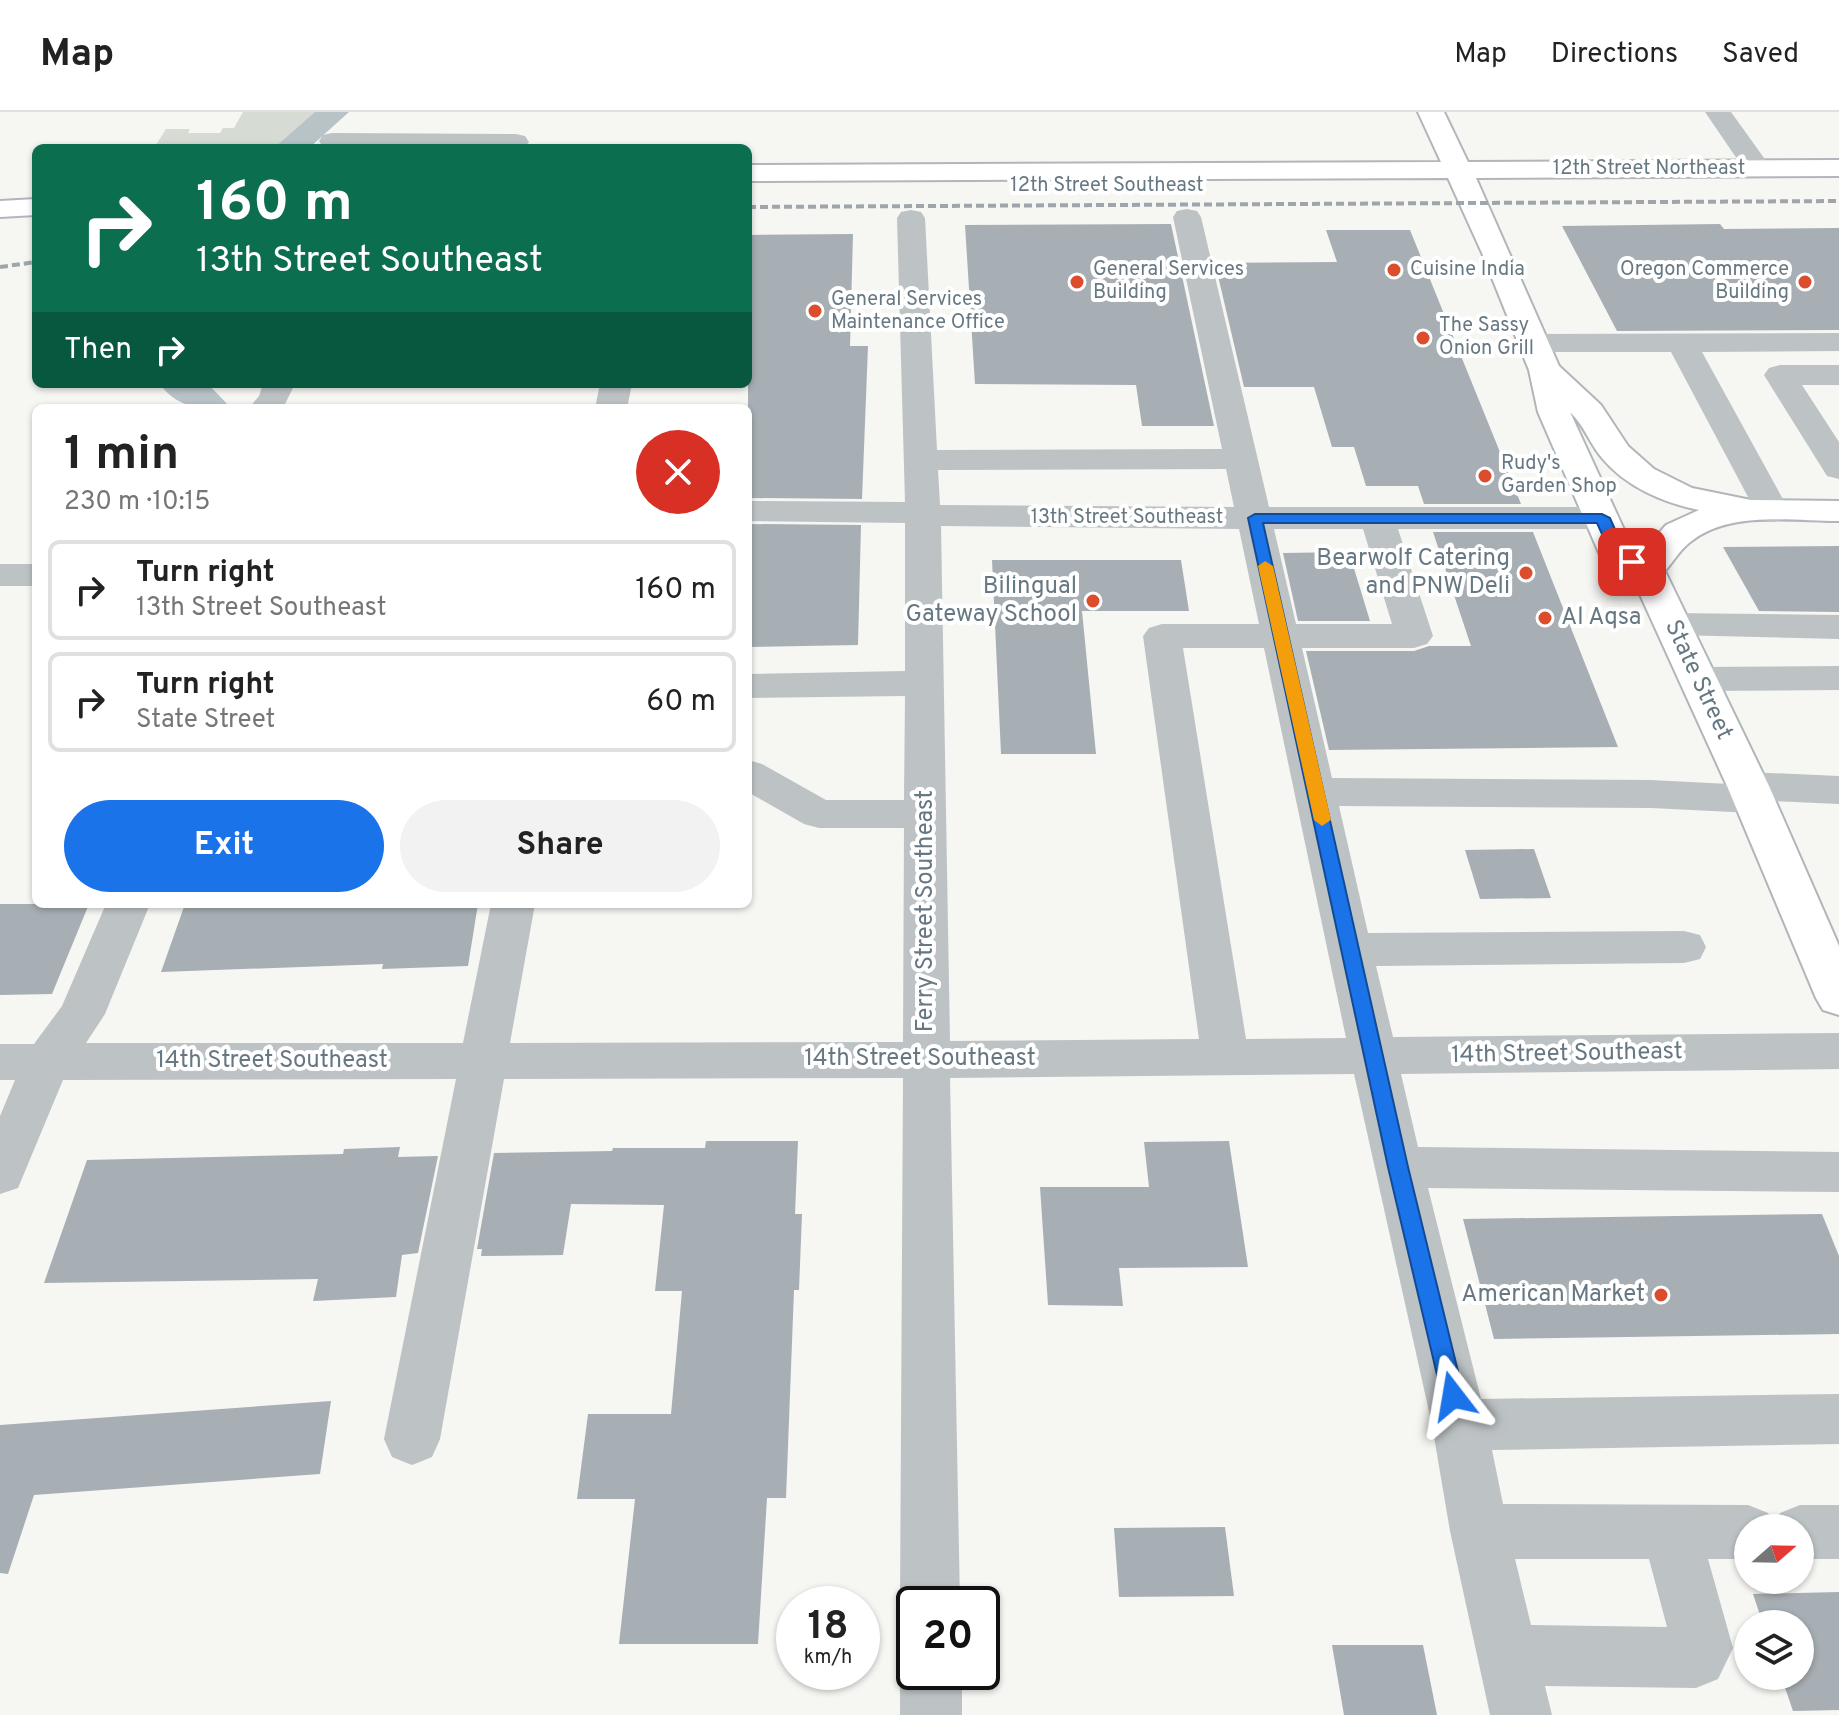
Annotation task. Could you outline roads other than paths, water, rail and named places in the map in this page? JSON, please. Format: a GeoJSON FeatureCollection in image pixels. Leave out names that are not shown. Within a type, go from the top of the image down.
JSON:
{"type":"FeatureCollection","features":[{"type":"Feature","properties":{"kind":"main road","name":"State Street"},"geometry":{"type":"LineString","coordinates":[[1431,112],[1540,356],[1554,412],[1617,553],[1647,571],[1750,793],[1839,998]]}},
{"type":"Feature","properties":{"kind":"main road","name":"12th Street Northeast"},"geometry":{"type":"LineString","coordinates":[[1462,177],[1751,158],[1839,168]]}},
{"type":"Feature","properties":{"kind":"main road","name":"12th Street Southeast"},"geometry":{"type":"LineString","coordinates":[[752,173],[1462,177]]}},
{"type":"Feature","properties":{"kind":"main road","name":"12th Street Northeast"},"geometry":{"type":"LineString","coordinates":[[1462,177],[1839,184]]}},
{"type":"Feature","properties":{"kind":"main road","name":"12th Street Southeast"},"geometry":{"type":"LineString","coordinates":[[752,187],[1462,177]]}},
{"type":"Feature","properties":{"kind":"main road"},"geometry":{"type":"LineString","coordinates":[[0,190],[32,189]]}},
{"type":"Feature","properties":{"kind":"main road"},"geometry":{"type":"LineString","coordinates":[[0,209],[32,207]]}},
{"type":"Feature","properties":{"kind":"main road"},"geometry":{"type":"LineString","coordinates":[[1540,356],[1589,412],[1615,453],[1642,476],[1681,496],[1765,512]]}},
{"type":"Feature","properties":{"kind":"main road"},"geometry":{"type":"LineString","coordinates":[[1647,571],[1683,531],[1719,517],[1765,512],[1839,511]]}},
{"type":"Feature","properties":{"kind":"street"},"geometry":{"type":"LineString","coordinates":[[1718,112],[1751,158]]}},
{"type":"Feature","properties":{"kind":"street"},"geometry":{"type":"LineString","coordinates":[[332,141],[517,137]]}},
{"type":"Feature","properties":{"kind":"street"},"geometry":{"type":"LineString","coordinates":[[1187,217],[1398,1167],[1460,1425],[1479,1531],[1521,1715]]}},
{"type":"Feature","properties":{"kind":"street","name":"Ferry Street Southeast"},"geometry":{"type":"LineString","coordinates":[[911,218],[923,514],[930,1586]]}},
{"type":"Feature","properties":{"kind":"street"},"geometry":{"type":"LineString","coordinates":[[1681,342],[1765,512]]}},
{"type":"Feature","properties":{"kind":"street"},"geometry":{"type":"LineString","coordinates":[[1540,356],[1681,342],[1839,342]]}},
{"type":"Feature","properties":{"kind":"street"},"geometry":{"type":"LineString","coordinates":[[1839,375],[1780,375],[1839,469]]}},
{"type":"Feature","properties":{"kind":"street"},"geometry":{"type":"LineString","coordinates":[[921,460],[1241,459]]}},
{"type":"Feature","properties":{"kind":"street","name":"13th Street Southeast"},"geometry":{"type":"LineString","coordinates":[[752,511],[877,510],[972,518],[1602,518]]}},
{"type":"Feature","properties":{"kind":"street"},"geometry":{"type":"LineString","coordinates":[[1225,1057],[1162,636],[1414,636],[1377,518]]}},
{"type":"Feature","properties":{"kind":"street"},"geometry":{"type":"LineString","coordinates":[[0,575],[32,575]]}},
{"type":"Feature","properties":{"kind":"street"},"geometry":{"type":"LineString","coordinates":[[1672,624],[1839,627]]}},
{"type":"Feature","properties":{"kind":"street"},"geometry":{"type":"LineString","coordinates":[[1697,679],[1839,678]]}},
{"type":"Feature","properties":{"kind":"street"},"geometry":{"type":"LineString","coordinates":[[752,686],[924,683]]}},
{"type":"Feature","properties":{"kind":"street"},"geometry":{"type":"LineString","coordinates":[[752,776],[819,814],[925,814]]}},
{"type":"Feature","properties":{"kind":"street"},"geometry":{"type":"LineString","coordinates":[[1316,792],[1651,794],[1839,790]]}},
{"type":"Feature","properties":{"kind":"street"},"geometry":{"type":"LineString","coordinates":[[0,1174],[47,1061],[82,1014],[126,908]]}},
{"type":"Feature","properties":{"kind":"street"},"geometry":{"type":"LineString","coordinates":[[412,1439],[481,1060],[512,908]]}},
{"type":"Feature","properties":{"kind":"street"},"geometry":{"type":"LineString","coordinates":[[1351,950],[1684,947]]}},
{"type":"Feature","properties":{"kind":"street","name":"14th Street Southeast"},"geometry":{"type":"LineString","coordinates":[[0,1062],[927,1060],[1839,1051]]}},
{"type":"Feature","properties":{"kind":"street"},"geometry":{"type":"LineString","coordinates":[[1398,1167],[1839,1172]]}},
{"type":"Feature","properties":{"kind":"street"},"geometry":{"type":"LineString","coordinates":[[1460,1425],[1839,1419]]}},
{"type":"Feature","properties":{"kind":"street"},"geometry":{"type":"LineString","coordinates":[[1479,1531],[1734,1532]]}},
{"type":"Feature","properties":{"kind":"street"},"geometry":{"type":"LineString","coordinates":[[1507,1655],[1696,1658],[1703,1648],[1671,1531]]}},
{"type":"Feature","properties":{"kind":"street"},"geometry":{"type":"LineString","coordinates":[[1814,1532],[1839,1532]]}},
{"type":"Feature","properties":{"kind":"street"},"geometry":{"type":"LineString","coordinates":[[931,1690],[931,1715]]}},
{"type":"Feature","properties":{"kind":"waterway"},"geometry":{"type":"LineString","coordinates":[[295,144],[334,112]]}},
{"type":"Feature","properties":{"kind":"waterway"},"geometry":{"type":"LineString","coordinates":[[186,388],[208,404]]}},
{"type":"Feature","properties":{"kind":"railway"},"geometry":{"type":"LineString","coordinates":[[752,207],[1839,201]]}},
{"type":"Feature","properties":{"kind":"railway"},"geometry":{"type":"LineString","coordinates":[[0,267],[32,263]]}},
{"type":"Feature","properties":{"kind":"place","name":"Cuisine India"},"geometry":{"type":"Point","coordinates":[1394,270]}},
{"type":"Feature","properties":{"kind":"place","name":"General Services Building"},"geometry":{"type":"Point","coordinates":[1077,282]}},
{"type":"Feature","properties":{"kind":"place","name":"Oregon Commerce Building"},"geometry":{"type":"Point","coordinates":[1805,282]}},
{"type":"Feature","properties":{"kind":"place","name":"General Services Maintenance Office"},"geometry":{"type":"Point","coordinates":[815,311]}},
{"type":"Feature","properties":{"kind":"place","name":"The Sassy Onion Grill"},"geometry":{"type":"Point","coordinates":[1423,338]}},
{"type":"Feature","properties":{"kind":"place","name":"Rudy's Garden Shop"},"geometry":{"type":"Point","coordinates":[1485,476]}},
{"type":"Feature","properties":{"kind":"place","name":"Bearwolf Catering and PNW Deli"},"geometry":{"type":"Point","coordinates":[1526,573]}},
{"type":"Feature","properties":{"kind":"place","name":"Bilingual Gateway School"},"geometry":{"type":"Point","coordinates":[1093,601]}},
{"type":"Feature","properties":{"kind":"place","name":"Al Aqsa"},"geometry":{"type":"Point","coordinates":[1545,618]}},
{"type":"Feature","properties":{"kind":"place","name":"American Market"},"geometry":{"type":"Point","coordinates":[1661,1295]}}]}
